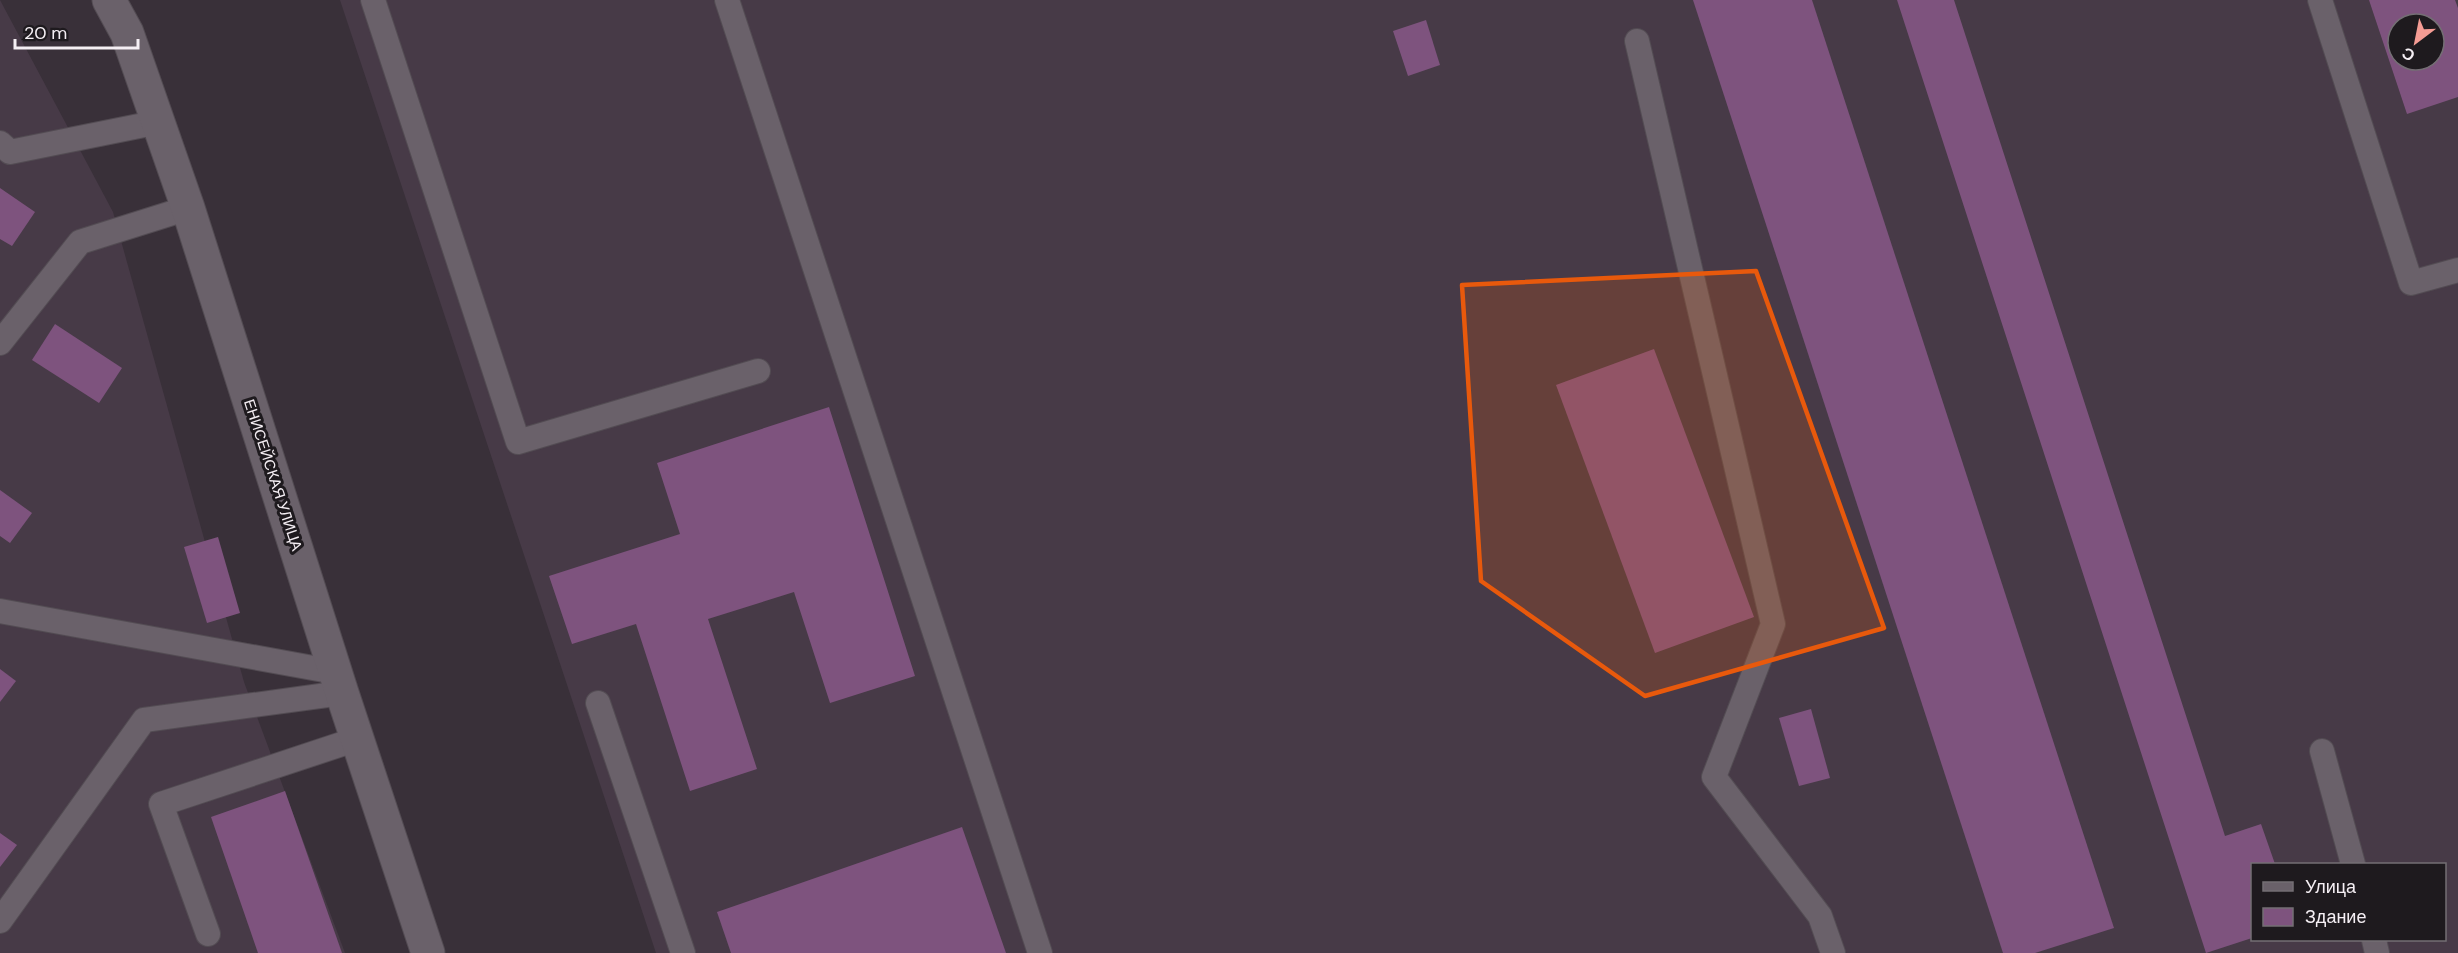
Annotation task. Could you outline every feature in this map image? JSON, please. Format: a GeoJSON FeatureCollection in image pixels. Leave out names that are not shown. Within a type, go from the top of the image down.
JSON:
{"type":"FeatureCollection","features":[{"type":"Feature","properties":{"kind":"street","name":"ЕНИСЕЙСКАЯ УЛИЦА"},"geometry":{"type":"LineString","coordinates":[[109,0],[127,33],[189,208],[357,739],[428,953]]}},
{"type":"Feature","properties":{"kind":"lane"},"geometry":{"type":"LineString","coordinates":[[373,0],[518,442],[758,371]]}},
{"type":"Feature","properties":{"kind":"lane"},"geometry":{"type":"LineString","coordinates":[[727,0],[1041,953]]}},
{"type":"Feature","properties":{"kind":"lane"},"geometry":{"type":"LineString","coordinates":[[2320,0],[2410,283],[2458,270]]}},
{"type":"Feature","properties":{"kind":"lane"},"geometry":{"type":"LineString","coordinates":[[1637,41],[1773,624],[1714,777],[1820,916],[1833,953]]}},
{"type":"Feature","properties":{"kind":"lane"},"geometry":{"type":"LineString","coordinates":[[0,143],[10,152],[159,122]]}},
{"type":"Feature","properties":{"kind":"lane"},"geometry":{"type":"LineString","coordinates":[[0,343],[80,242],[189,208]]}},
{"type":"Feature","properties":{"kind":"lane"},"geometry":{"type":"LineString","coordinates":[[0,611],[339,682]]}},
{"type":"Feature","properties":{"kind":"lane"},"geometry":{"type":"LineString","coordinates":[[0,921],[144,720],[339,682]]}},
{"type":"Feature","properties":{"kind":"lane"},"geometry":{"type":"LineString","coordinates":[[598,703],[683,953]]}},
{"type":"Feature","properties":{"kind":"lane"},"geometry":{"type":"LineString","coordinates":[[208,934],[161,804],[357,739]]}},
{"type":"Feature","properties":{"kind":"lane"},"geometry":{"type":"LineString","coordinates":[[2322,751],[2353,863]]}},
{"type":"Feature","properties":{"kind":"highlighted area"},"geometry":{"type":"Polygon","coordinates":[[[1756,271],[1884,628],[1645,696],[1481,581],[1462,285],[1756,271]]]}},
{"type":"Feature","properties":{"kind":"shaded area"},"geometry":{"type":"Polygon","coordinates":[[[0,0],[113,212],[244,682],[345,953],[0,953],[0,0]]]}},
{"type":"Feature","properties":{"kind":"shaded area"},"geometry":{"type":"Polygon","coordinates":[[[340,0],[2458,0],[2458,953],[656,953],[340,0]]]}},
{"type":"Feature","properties":{"kind":"building"},"geometry":{"type":"Polygon","coordinates":[[[1693,0],[1812,0],[2114,928],[2035,953],[2003,953],[1693,0]]]}},
{"type":"Feature","properties":{"kind":"building"},"geometry":{"type":"Polygon","coordinates":[[[1897,0],[1954,0],[2225,836],[2261,824],[2275,863],[2251,863],[2251,938],[2206,953],[1897,0]]]}},
{"type":"Feature","properties":{"kind":"building"},"geometry":{"type":"Polygon","coordinates":[[[2369,0],[2455,0],[2458,8],[2458,97],[2407,114],[2393,72],[2446,72],[2446,12],[2386,12],[2386,51],[2369,0]]]}},
{"type":"Feature","properties":{"kind":"building"},"geometry":{"type":"Polygon","coordinates":[[[1426,20],[1440,65],[1408,76],[1393,31],[1426,20]]]}},
{"type":"Feature","properties":{"kind":"building"},"geometry":{"type":"Polygon","coordinates":[[[0,188],[35,212],[12,246],[0,239],[0,188]]]}},
{"type":"Feature","properties":{"kind":"building"},"geometry":{"type":"Polygon","coordinates":[[[55,324],[122,368],[99,403],[32,360],[55,324]]]}},
{"type":"Feature","properties":{"kind":"building"},"geometry":{"type":"Polygon","coordinates":[[[1654,349],[1754,617],[1655,653],[1556,385],[1654,349]]]}},
{"type":"Feature","properties":{"kind":"building"},"geometry":{"type":"Polygon","coordinates":[[[829,407],[915,676],[830,703],[794,592],[708,619],[757,769],[690,791],[636,624],[572,644],[549,576],[680,534],[657,463],[829,407]]]}},
{"type":"Feature","properties":{"kind":"building"},"geometry":{"type":"Polygon","coordinates":[[[0,490],[32,513],[10,543],[0,536],[0,490]]]}},
{"type":"Feature","properties":{"kind":"building"},"geometry":{"type":"Polygon","coordinates":[[[218,537],[240,613],[207,623],[184,547],[218,537]]]}},
{"type":"Feature","properties":{"kind":"building"},"geometry":{"type":"Polygon","coordinates":[[[0,669],[16,681],[0,702],[0,669]]]}},
{"type":"Feature","properties":{"kind":"building"},"geometry":{"type":"Polygon","coordinates":[[[1811,709],[1830,778],[1799,786],[1779,718],[1811,709]]]}},
{"type":"Feature","properties":{"kind":"building"},"geometry":{"type":"Polygon","coordinates":[[[285,791],[342,953],[258,953],[211,817],[285,791]]]}},
{"type":"Feature","properties":{"kind":"building"},"geometry":{"type":"Polygon","coordinates":[[[962,827],[1006,953],[731,953],[717,912],[962,827]]]}},
{"type":"Feature","properties":{"kind":"building"},"geometry":{"type":"Polygon","coordinates":[[[0,833],[17,845],[0,867],[0,833]]]}}]}
